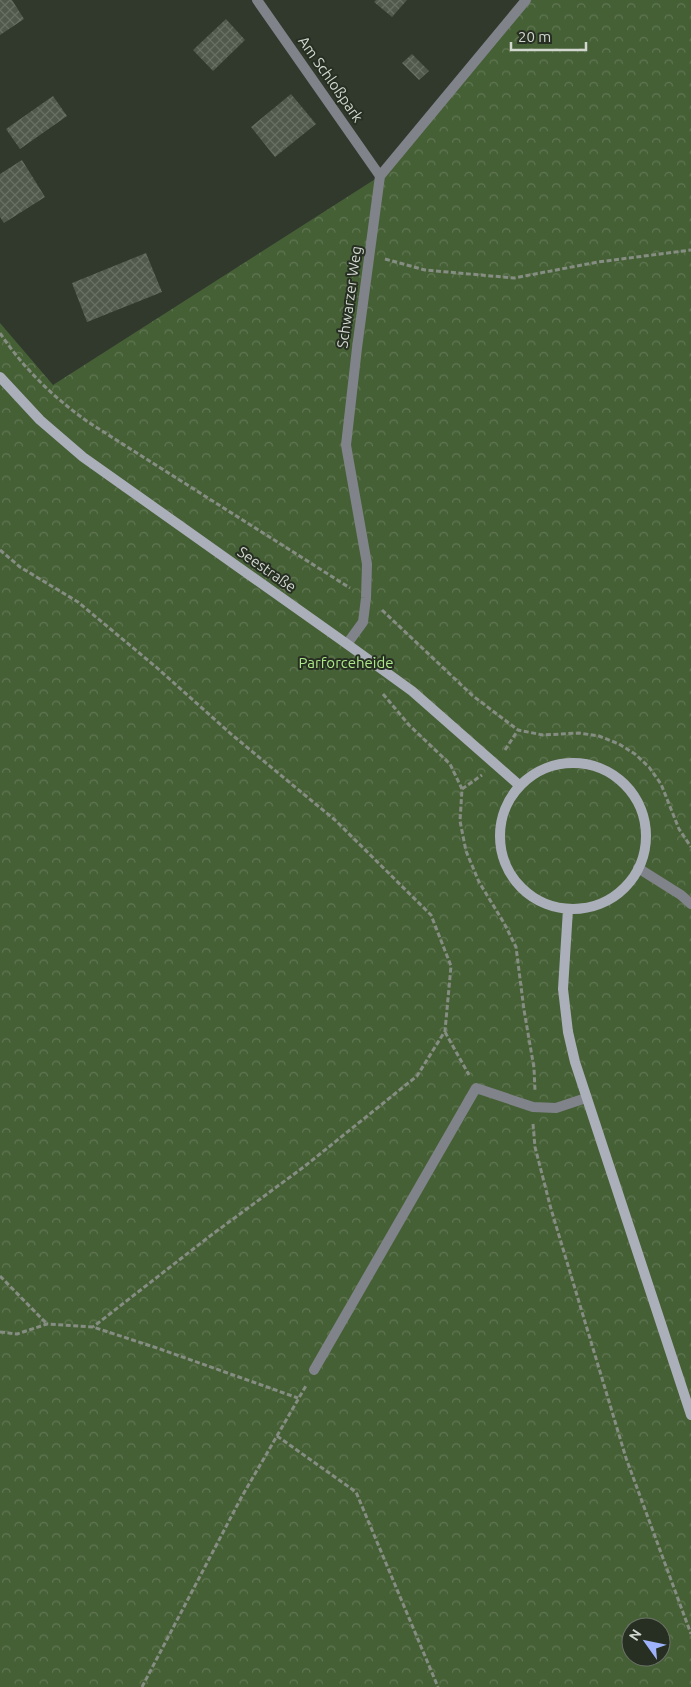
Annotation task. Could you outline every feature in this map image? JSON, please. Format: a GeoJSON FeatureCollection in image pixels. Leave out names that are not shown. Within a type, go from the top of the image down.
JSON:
{"type":"FeatureCollection","features":[{"type":"Feature","properties":{"kind":"main road","name":"Seestraße"},"geometry":{"type":"LineString","coordinates":[[0,376],[40,420],[83,457],[383,670],[440,714],[519,785]]}},
{"type":"Feature","properties":{"kind":"main road"},"geometry":{"type":"LineString","coordinates":[[576,762],[596,766],[614,776],[630,790],[640,808],[645,828],[645,848],[638,868],[626,886],[609,899],[589,907],[568,909],[548,905],[530,895],[515,881],[504,863],[500,842],[501,822],[508,802],[519,785],[536,772],[555,764],[576,762]]}},
{"type":"Feature","properties":{"kind":"main road"},"geometry":{"type":"LineString","coordinates":[[568,909],[563,989],[575,1062],[691,1414]]}},
{"type":"Feature","properties":{"kind":"street","name":"Am Schloßpark"},"geometry":{"type":"LineString","coordinates":[[257,0],[380,176]]}},
{"type":"Feature","properties":{"kind":"street"},"geometry":{"type":"LineString","coordinates":[[380,176],[526,0]]}},
{"type":"Feature","properties":{"kind":"street","name":"Schwarzer Weg"},"geometry":{"type":"LineString","coordinates":[[347,644],[362,622],[366,598],[367,564],[346,444],[380,176]]}},
{"type":"Feature","properties":{"kind":"street"},"geometry":{"type":"LineString","coordinates":[[638,868],[681,895],[691,904]]}},
{"type":"Feature","properties":{"kind":"street"},"geometry":{"type":"LineString","coordinates":[[314,1370],[476,1088],[534,1107],[556,1108],[586,1098]]}},
{"type":"Feature","properties":{"kind":"path"},"geometry":{"type":"LineString","coordinates":[[370,255],[425,270],[514,278],[598,262],[691,250]]}},
{"type":"Feature","properties":{"kind":"path"},"geometry":{"type":"LineString","coordinates":[[0,333],[26,368],[64,406],[366,598],[390,616],[474,696],[518,730],[543,735],[579,733],[599,736],[619,744],[635,754],[661,784],[679,830],[691,848]]}},
{"type":"Feature","properties":{"kind":"path"},"geometry":{"type":"LineString","coordinates":[[0,550],[20,567],[78,602],[156,667],[230,734],[335,820],[431,915],[451,966],[445,1031],[417,1076],[306,1166],[210,1236],[93,1327]]}},
{"type":"Feature","properties":{"kind":"path"},"geometry":{"type":"LineString","coordinates":[[383,670],[383,693],[409,725],[450,764],[462,789],[460,822],[471,866],[484,893],[504,923],[516,947],[534,1068],[532,1120],[535,1146],[554,1218],[626,1458],[691,1634]]}},
{"type":"Feature","properties":{"kind":"path"},"geometry":{"type":"LineString","coordinates":[[510,745],[518,730]]}},
{"type":"Feature","properties":{"kind":"path"},"geometry":{"type":"LineString","coordinates":[[462,789],[480,778]]}},
{"type":"Feature","properties":{"kind":"path"},"geometry":{"type":"LineString","coordinates":[[445,1031],[476,1088]]}},
{"type":"Feature","properties":{"kind":"path"},"geometry":{"type":"LineString","coordinates":[[0,1276],[47,1324]]}},
{"type":"Feature","properties":{"kind":"path"},"geometry":{"type":"LineString","coordinates":[[0,1332],[17,1334],[47,1324],[93,1327],[298,1398]]}},
{"type":"Feature","properties":{"kind":"path"},"geometry":{"type":"LineString","coordinates":[[142,1687],[241,1498],[314,1370]]}},
{"type":"Feature","properties":{"kind":"path"},"geometry":{"type":"LineString","coordinates":[[277,1436],[356,1492],[438,1687]]}},
{"type":"Feature","properties":{"kind":"green space","name":"Parforceheide"},"geometry":{"type":"Polygon","coordinates":[[[526,0],[691,0],[691,1687],[0,1687],[0,323],[53,385],[380,176],[526,0]]]}},
{"type":"Feature","properties":{"kind":"building"},"geometry":{"type":"Polygon","coordinates":[[[0,0],[12,0],[24,19],[0,35],[0,0]]]}},
{"type":"Feature","properties":{"kind":"building"},"geometry":{"type":"Polygon","coordinates":[[[376,0],[407,0],[392,17],[374,2],[376,0]]]}},
{"type":"Feature","properties":{"kind":"building"},"geometry":{"type":"Polygon","coordinates":[[[226,19],[245,40],[213,71],[193,50],[226,19]]]}},
{"type":"Feature","properties":{"kind":"building"},"geometry":{"type":"Polygon","coordinates":[[[412,54],[429,71],[419,80],[402,63],[412,54]]]}},
{"type":"Feature","properties":{"kind":"building"},"geometry":{"type":"Polygon","coordinates":[[[291,94],[316,124],[275,157],[251,127],[291,94]]]}},
{"type":"Feature","properties":{"kind":"building"},"geometry":{"type":"Polygon","coordinates":[[[53,96],[67,116],[20,149],[6,129],[53,96]]]}},
{"type":"Feature","properties":{"kind":"building"},"geometry":{"type":"Polygon","coordinates":[[[22,160],[45,197],[4,223],[0,217],[0,174],[22,160]]]}},
{"type":"Feature","properties":{"kind":"building"},"geometry":{"type":"Polygon","coordinates":[[[146,253],[162,292],[87,322],[72,283],[146,253]]]}}]}
